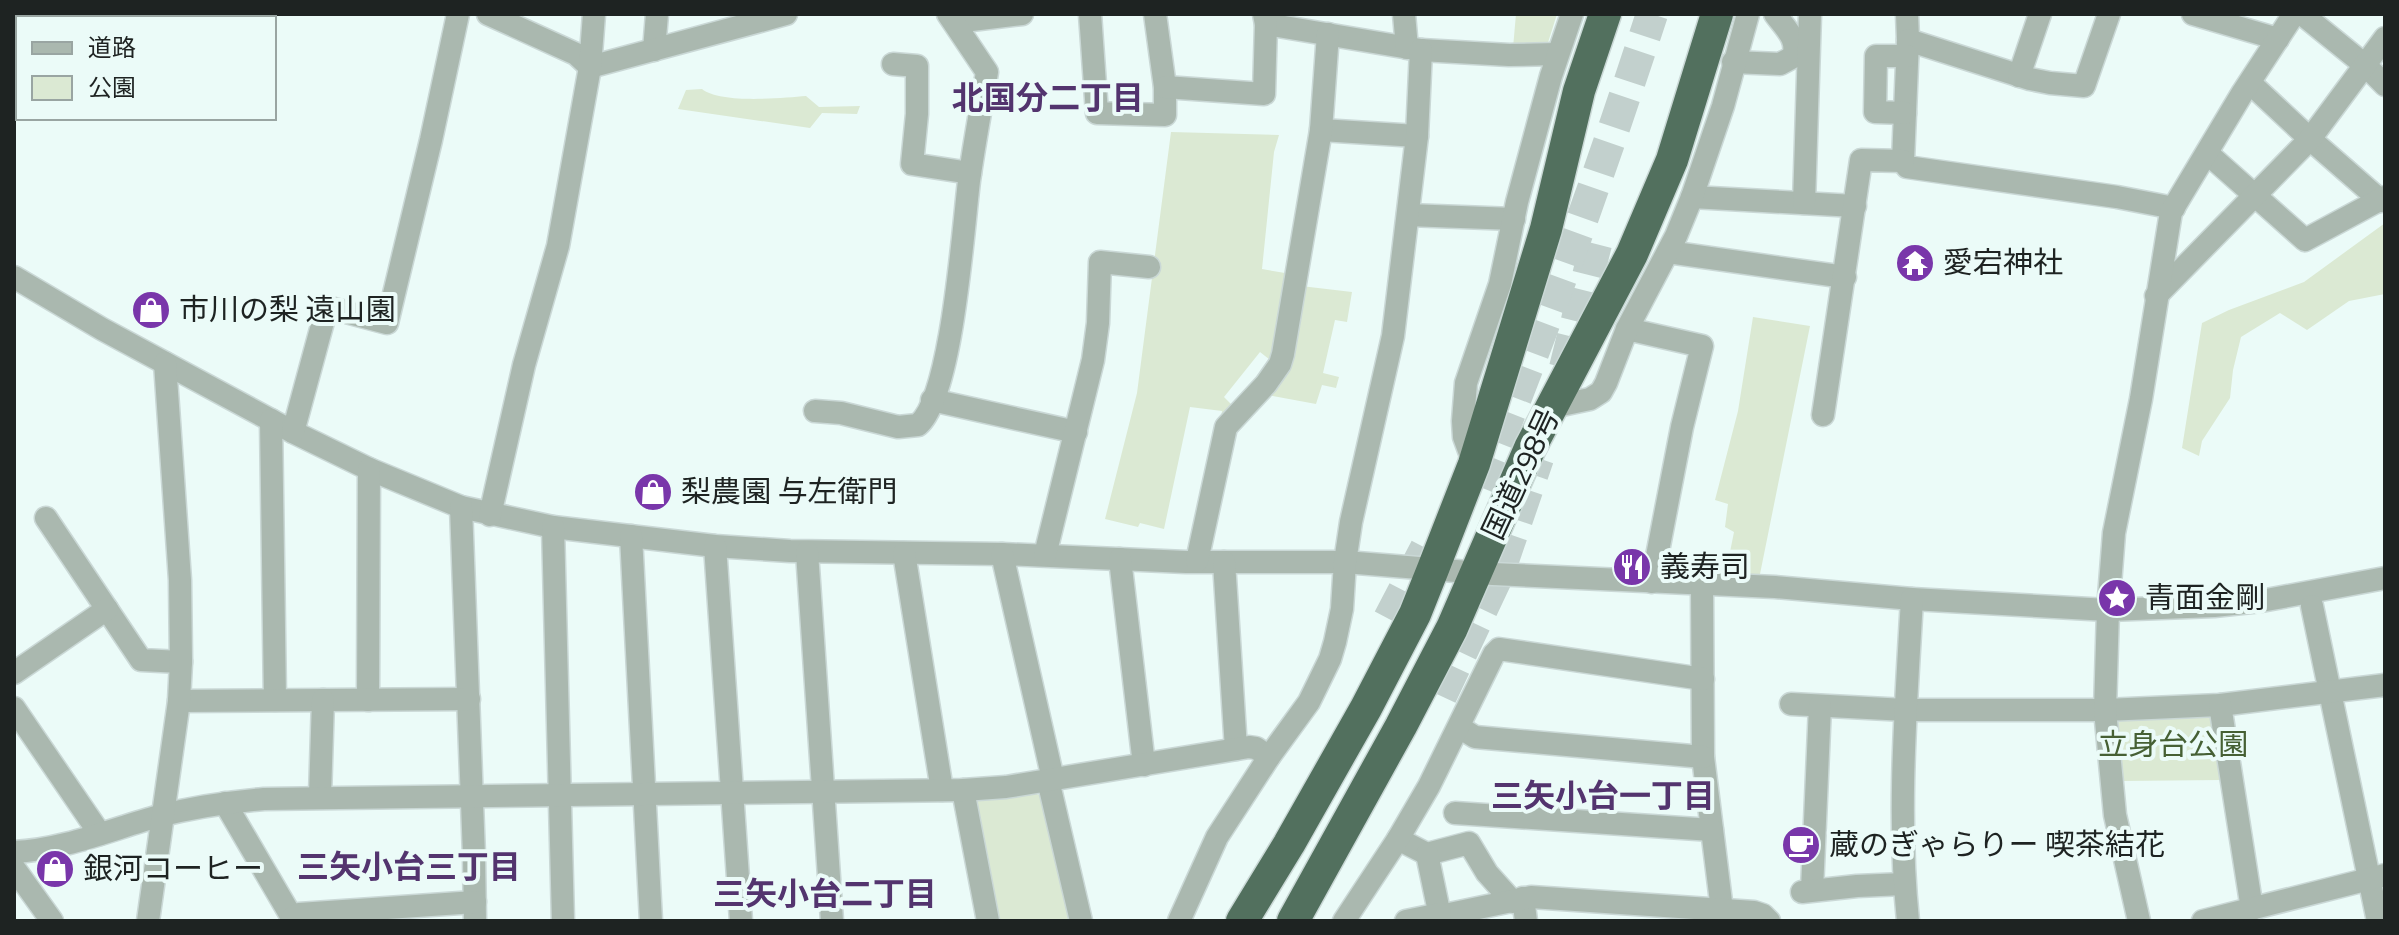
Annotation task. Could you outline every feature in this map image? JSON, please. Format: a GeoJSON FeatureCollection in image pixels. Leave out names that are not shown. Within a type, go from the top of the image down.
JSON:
{"type":"FeatureCollection","features":[{"type":"Feature","properties":{"kind":"highway","name":"国道298号"},"geometry":{"type":"LineString","coordinates":[[1242,921],[1366,708],[1415,614],[1474,464],[1546,229],[1579,91],[1605,14]]}},
{"type":"Feature","properties":{"kind":"highway","name":"国道298号"},"geometry":{"type":"LineString","coordinates":[[1293,921],[1452,628],[1530,448],[1632,254],[1672,160],[1717,14]]}},
{"type":"Feature","properties":{"kind":"highway"},"geometry":{"type":"LineString","coordinates":[[1218,921],[1294,793],[1389,619]]}},
{"type":"Feature","properties":{"kind":"highway"},"geometry":{"type":"LineString","coordinates":[[1314,921],[1333,893],[1441,696]]}},
{"type":"Feature","properties":{"kind":"street"},"geometry":{"type":"LineString","coordinates":[[293,432],[327,307],[387,323],[458,14]]}},
{"type":"Feature","properties":{"kind":"street"},"geometry":{"type":"LineString","coordinates":[[488,14],[576,54],[590,67]]}},
{"type":"Feature","properties":{"kind":"street"},"geometry":{"type":"LineString","coordinates":[[490,515],[524,365],[558,246],[590,67],[594,14]]}},
{"type":"Feature","properties":{"kind":"street"},"geometry":{"type":"LineString","coordinates":[[654,50],[657,14]]}},
{"type":"Feature","properties":{"kind":"street"},"geometry":{"type":"LineString","coordinates":[[590,67],[786,14]]}},
{"type":"Feature","properties":{"kind":"street"},"geometry":{"type":"LineString","coordinates":[[1090,14],[1097,113],[1165,115],[1165,87],[1155,14]]}},
{"type":"Feature","properties":{"kind":"street"},"geometry":{"type":"LineString","coordinates":[[1179,921],[1217,837],[1309,702],[1330,659],[1342,609],[1351,522],[1387,373],[1408,215],[1417,136],[1414,49],[1404,14]]}},
{"type":"Feature","properties":{"kind":"street"},"geometry":{"type":"LineString","coordinates":[[1474,464],[1464,437],[1466,383],[1500,284],[1557,54],[1572,14]]}},
{"type":"Feature","properties":{"kind":"street"},"geometry":{"type":"LineString","coordinates":[[1552,407],[1581,402],[1601,392],[1627,329],[1668,252],[1692,197],[1723,106],[1748,14]]}},
{"type":"Feature","properties":{"kind":"street"},"geometry":{"type":"LineString","coordinates":[[1733,62],[1780,64],[1793,57],[1793,37],[1775,14]]}},
{"type":"Feature","properties":{"kind":"street"},"geometry":{"type":"LineString","coordinates":[[1804,203],[1810,14]]}},
{"type":"Feature","properties":{"kind":"street"},"geometry":{"type":"LineString","coordinates":[[1907,14],[1903,161],[1907,167],[2174,208]]}},
{"type":"Feature","properties":{"kind":"street"},"geometry":{"type":"LineString","coordinates":[[2019,76],[2040,14]]}},
{"type":"Feature","properties":{"kind":"street"},"geometry":{"type":"LineString","coordinates":[[1905,113],[1875,112],[1876,56],[1908,48],[2050,83],[2084,86],[2109,14]]}},
{"type":"Feature","properties":{"kind":"street"},"geometry":{"type":"LineString","coordinates":[[2193,14],[2278,39]]}},
{"type":"Feature","properties":{"kind":"street"},"geometry":{"type":"LineString","coordinates":[[2139,921],[2115,815],[2105,710],[2114,533],[2141,399],[2171,212],[2294,14]]}},
{"type":"Feature","properties":{"kind":"street"},"geometry":{"type":"LineString","coordinates":[[2302,14],[2385,85]]}},
{"type":"Feature","properties":{"kind":"street"},"geometry":{"type":"LineString","coordinates":[[951,18],[1007,15]]}},
{"type":"Feature","properties":{"kind":"street"},"geometry":{"type":"LineString","coordinates":[[815,411],[909,427],[923,421],[939,388],[950,336],[970,173],[987,72],[951,18]]}},
{"type":"Feature","properties":{"kind":"street"},"geometry":{"type":"LineString","coordinates":[[1165,87],[1264,94],[1265,19],[1335,28],[1414,49],[1509,55],[1557,54]]}},
{"type":"Feature","properties":{"kind":"street"},"geometry":{"type":"LineString","coordinates":[[1197,561],[1226,427],[1266,384],[1283,354],[1335,28]]}},
{"type":"Feature","properties":{"kind":"street"},"geometry":{"type":"LineString","coordinates":[[2156,296],[2310,139],[2385,38]]}},
{"type":"Feature","properties":{"kind":"street"},"geometry":{"type":"LineString","coordinates":[[893,64],[917,66],[917,114],[912,164],[970,173]]}},
{"type":"Feature","properties":{"kind":"street"},"geometry":{"type":"LineString","coordinates":[[2207,153],[2305,240],[2383,199],[2310,139],[2250,83]]}},
{"type":"Feature","properties":{"kind":"street"},"geometry":{"type":"LineString","coordinates":[[1321,130],[1417,136]]}},
{"type":"Feature","properties":{"kind":"street"},"geometry":{"type":"LineString","coordinates":[[1823,415],[1861,160],[1903,161]]}},
{"type":"Feature","properties":{"kind":"street"},"geometry":{"type":"LineString","coordinates":[[1692,197],[1855,206]]}},
{"type":"Feature","properties":{"kind":"street"},"geometry":{"type":"LineString","coordinates":[[1408,215],[1514,219]]}},
{"type":"Feature","properties":{"kind":"street"},"geometry":{"type":"LineString","coordinates":[[1668,252],[1845,277]]}},
{"type":"Feature","properties":{"kind":"street"},"geometry":{"type":"LineString","coordinates":[[1045,555],[1093,360],[1100,262],[1149,267]]}},
{"type":"Feature","properties":{"kind":"street"},"geometry":{"type":"LineString","coordinates":[[14,277],[102,329],[293,432],[369,469],[461,507],[553,527],[715,546],[807,552],[1345,562],[1476,573],[1775,587],[1912,599],[2108,610],[2245,603],[2385,578]]}},
{"type":"Feature","properties":{"kind":"street"},"geometry":{"type":"LineString","coordinates":[[1627,329],[1702,346],[1682,427],[1652,582]]}},
{"type":"Feature","properties":{"kind":"street"},"geometry":{"type":"LineString","coordinates":[[148,921],[179,701],[181,662],[180,580],[165,363]]}},
{"type":"Feature","properties":{"kind":"street"},"geometry":{"type":"LineString","coordinates":[[932,400],[1076,432]]}},
{"type":"Feature","properties":{"kind":"street"},"geometry":{"type":"LineString","coordinates":[[271,420],[275,700]]}},
{"type":"Feature","properties":{"kind":"street"},"geometry":{"type":"LineString","coordinates":[[368,700],[369,469]]}},
{"type":"Feature","properties":{"kind":"street"},"geometry":{"type":"LineString","coordinates":[[225,803],[293,919],[299,914],[475,911],[461,507]]}},
{"type":"Feature","properties":{"kind":"street"},"geometry":{"type":"LineString","coordinates":[[46,518],[141,660],[181,662]]}},
{"type":"Feature","properties":{"kind":"street"},"geometry":{"type":"LineString","coordinates":[[553,527],[563,921]]}},
{"type":"Feature","properties":{"kind":"street"},"geometry":{"type":"LineString","coordinates":[[631,536],[651,921]]}},
{"type":"Feature","properties":{"kind":"street"},"geometry":{"type":"LineString","coordinates":[[715,546],[741,921]]}},
{"type":"Feature","properties":{"kind":"street"},"geometry":{"type":"LineString","coordinates":[[807,552],[832,921]]}},
{"type":"Feature","properties":{"kind":"street"},"geometry":{"type":"LineString","coordinates":[[904,553],[952,790],[988,921]]}},
{"type":"Feature","properties":{"kind":"street"},"geometry":{"type":"LineString","coordinates":[[1002,554],[1081,921]]}},
{"type":"Feature","properties":{"kind":"street"},"geometry":{"type":"LineString","coordinates":[[1120,559],[1144,765]]}},
{"type":"Feature","properties":{"kind":"street"},"geometry":{"type":"LineString","coordinates":[[1224,562],[1236,749]]}},
{"type":"Feature","properties":{"kind":"street"},"geometry":{"type":"LineString","coordinates":[[1702,585],[1703,757],[1722,910]]}},
{"type":"Feature","properties":{"kind":"street"},"geometry":{"type":"LineString","coordinates":[[1908,921],[1904,884],[1906,710],[1912,599]]}},
{"type":"Feature","properties":{"kind":"street"},"geometry":{"type":"LineString","coordinates":[[2312,606],[2377,876],[2378,921]]}},
{"type":"Feature","properties":{"kind":"street"},"geometry":{"type":"LineString","coordinates":[[14,673],[107,609]]}},
{"type":"Feature","properties":{"kind":"street"},"geometry":{"type":"LineString","coordinates":[[1344,921],[1429,786],[1499,649],[1703,679]]}},
{"type":"Feature","properties":{"kind":"street"},"geometry":{"type":"LineString","coordinates":[[1791,704],[1906,710],[2105,710],[2220,705],[2385,685]]}},
{"type":"Feature","properties":{"kind":"street"},"geometry":{"type":"LineString","coordinates":[[179,701],[469,699]]}},
{"type":"Feature","properties":{"kind":"street"},"geometry":{"type":"LineString","coordinates":[[320,796],[323,700]]}},
{"type":"Feature","properties":{"kind":"street"},"geometry":{"type":"LineString","coordinates":[[2220,705],[2252,909]]}},
{"type":"Feature","properties":{"kind":"street"},"geometry":{"type":"LineString","coordinates":[[1820,706],[1807,891],[1904,884]]}},
{"type":"Feature","properties":{"kind":"street"},"geometry":{"type":"LineString","coordinates":[[14,708],[100,834]]}},
{"type":"Feature","properties":{"kind":"street"},"geometry":{"type":"LineString","coordinates":[[1459,727],[1475,737],[1703,757]]}},
{"type":"Feature","properties":{"kind":"street"},"geometry":{"type":"LineString","coordinates":[[14,852],[51,847],[163,816],[225,803],[320,796],[952,790],[1006,787],[1236,749],[1256,748],[1269,757]]}},
{"type":"Feature","properties":{"kind":"street"},"geometry":{"type":"LineString","coordinates":[[1429,786],[1445,793],[1487,873],[1518,900],[1526,921]]}},
{"type":"Feature","properties":{"kind":"street"},"geometry":{"type":"LineString","coordinates":[[1455,813],[1712,830]]}},
{"type":"Feature","properties":{"kind":"street"},"geometry":{"type":"LineString","coordinates":[[1398,839],[1427,854],[1469,843]]}},
{"type":"Feature","properties":{"kind":"street"},"geometry":{"type":"LineString","coordinates":[[1427,854],[1440,917]]}},
{"type":"Feature","properties":{"kind":"street"},"geometry":{"type":"LineString","coordinates":[[14,868],[52,921]]}},
{"type":"Feature","properties":{"kind":"street"},"geometry":{"type":"LineString","coordinates":[[2203,921],[2377,876]]}},
{"type":"Feature","properties":{"kind":"street"},"geometry":{"type":"LineString","coordinates":[[1406,921],[1440,917],[1531,897],[1612,912],[1754,912],[1769,921]]}},
{"type":"Feature","properties":{"kind":"green space"},"geometry":{"type":"Polygon","coordinates":[[[1516,14],[1557,14],[1546,49],[1513,48],[1516,14]]]}},
{"type":"Feature","properties":{"kind":"green space"},"geometry":{"type":"Polygon","coordinates":[[[702,89],[723,97],[767,99],[806,96],[819,107],[860,106],[857,114],[822,113],[810,128],[678,109],[686,90],[702,89]]]}},
{"type":"Feature","properties":{"kind":"green space"},"geometry":{"type":"Polygon","coordinates":[[[1171,132],[1279,135],[1274,152],[1262,269],[1291,274],[1274,363],[1260,352],[1224,397],[1234,407],[1220,424],[1222,411],[1190,407],[1164,529],[1105,519],[1137,393],[1171,132]]]}},
{"type":"Feature","properties":{"kind":"green space"},"geometry":{"type":"Polygon","coordinates":[[[2385,223],[2385,294],[2349,301],[2307,330],[2280,313],[2241,337],[2230,398],[2202,441],[2199,456],[2182,448],[2202,323],[2304,282],[2385,223]]]}},
{"type":"Feature","properties":{"kind":"green space"},"geometry":{"type":"Polygon","coordinates":[[[1301,286],[1352,292],[1347,322],[1335,320],[1323,373],[1339,377],[1336,388],[1322,385],[1316,404],[1268,395],[1301,286]]]}},
{"type":"Feature","properties":{"kind":"green space"},"geometry":{"type":"Polygon","coordinates":[[[1753,317],[1810,326],[1759,579],[1727,567],[1734,532],[1725,527],[1728,504],[1715,500],[1738,411],[1753,317]]]}},
{"type":"Feature","properties":{"kind":"green space","name":"立身台公園"},"geometry":{"type":"Polygon","coordinates":[[[2214,707],[2221,780],[2122,781],[2116,714],[2214,707]]]}},
{"type":"Feature","properties":{"kind":"green space"},"geometry":{"type":"Polygon","coordinates":[[[1032,792],[1046,798],[1076,921],[991,921],[976,799],[1032,792]]]}},
{"type":"Feature","properties":{"kind":"tunnel"},"geometry":{"type":"LineString","coordinates":[[1480,487],[1570,252],[1652,14]]}},
{"type":"Feature","properties":{"kind":"tunnel"},"geometry":{"type":"LineString","coordinates":[[1565,368],[1596,244]]}},
{"type":"Feature","properties":{"kind":"tunnel"},"geometry":{"type":"LineString","coordinates":[[1441,696],[1498,575],[1538,458]]}},
{"type":"Feature","properties":{"kind":"tunnel"},"geometry":{"type":"LineString","coordinates":[[1389,619],[1429,542]]}},
{"type":"Feature","properties":{"kind":"place","name":"愛宕神社"},"geometry":{"type":"Point","coordinates":[1915,263]}},
{"type":"Feature","properties":{"kind":"place","name":"市川の梨 遠山園"},"geometry":{"type":"Point","coordinates":[151,310]}},
{"type":"Feature","properties":{"kind":"place","name":"梨農園 与左衛門"},"geometry":{"type":"Point","coordinates":[653,492]}},
{"type":"Feature","properties":{"kind":"place","name":"義寿司"},"geometry":{"type":"Point","coordinates":[1632,567]}},
{"type":"Feature","properties":{"kind":"place","name":"青面金剛"},"geometry":{"type":"Point","coordinates":[2117,598]}},
{"type":"Feature","properties":{"kind":"place","name":"蔵のぎゃらりー 喫茶結花"},"geometry":{"type":"Point","coordinates":[1801,845]}},
{"type":"Feature","properties":{"kind":"place","name":"銀河コーヒー"},"geometry":{"type":"Point","coordinates":[55,869]}},
{"type":"Feature","properties":{"kind":"district","name":"北国分二丁目"},"geometry":{"type":"Point","coordinates":[1048,98]}},
{"type":"Feature","properties":{"kind":"district","name":"三矢小台一丁目"},"geometry":{"type":"Point","coordinates":[1603,796]}},
{"type":"Feature","properties":{"kind":"district","name":"三矢小台三丁目"},"geometry":{"type":"Point","coordinates":[409,867]}},
{"type":"Feature","properties":{"kind":"district","name":"三矢小台二丁目"},"geometry":{"type":"Point","coordinates":[825,894]}}]}
